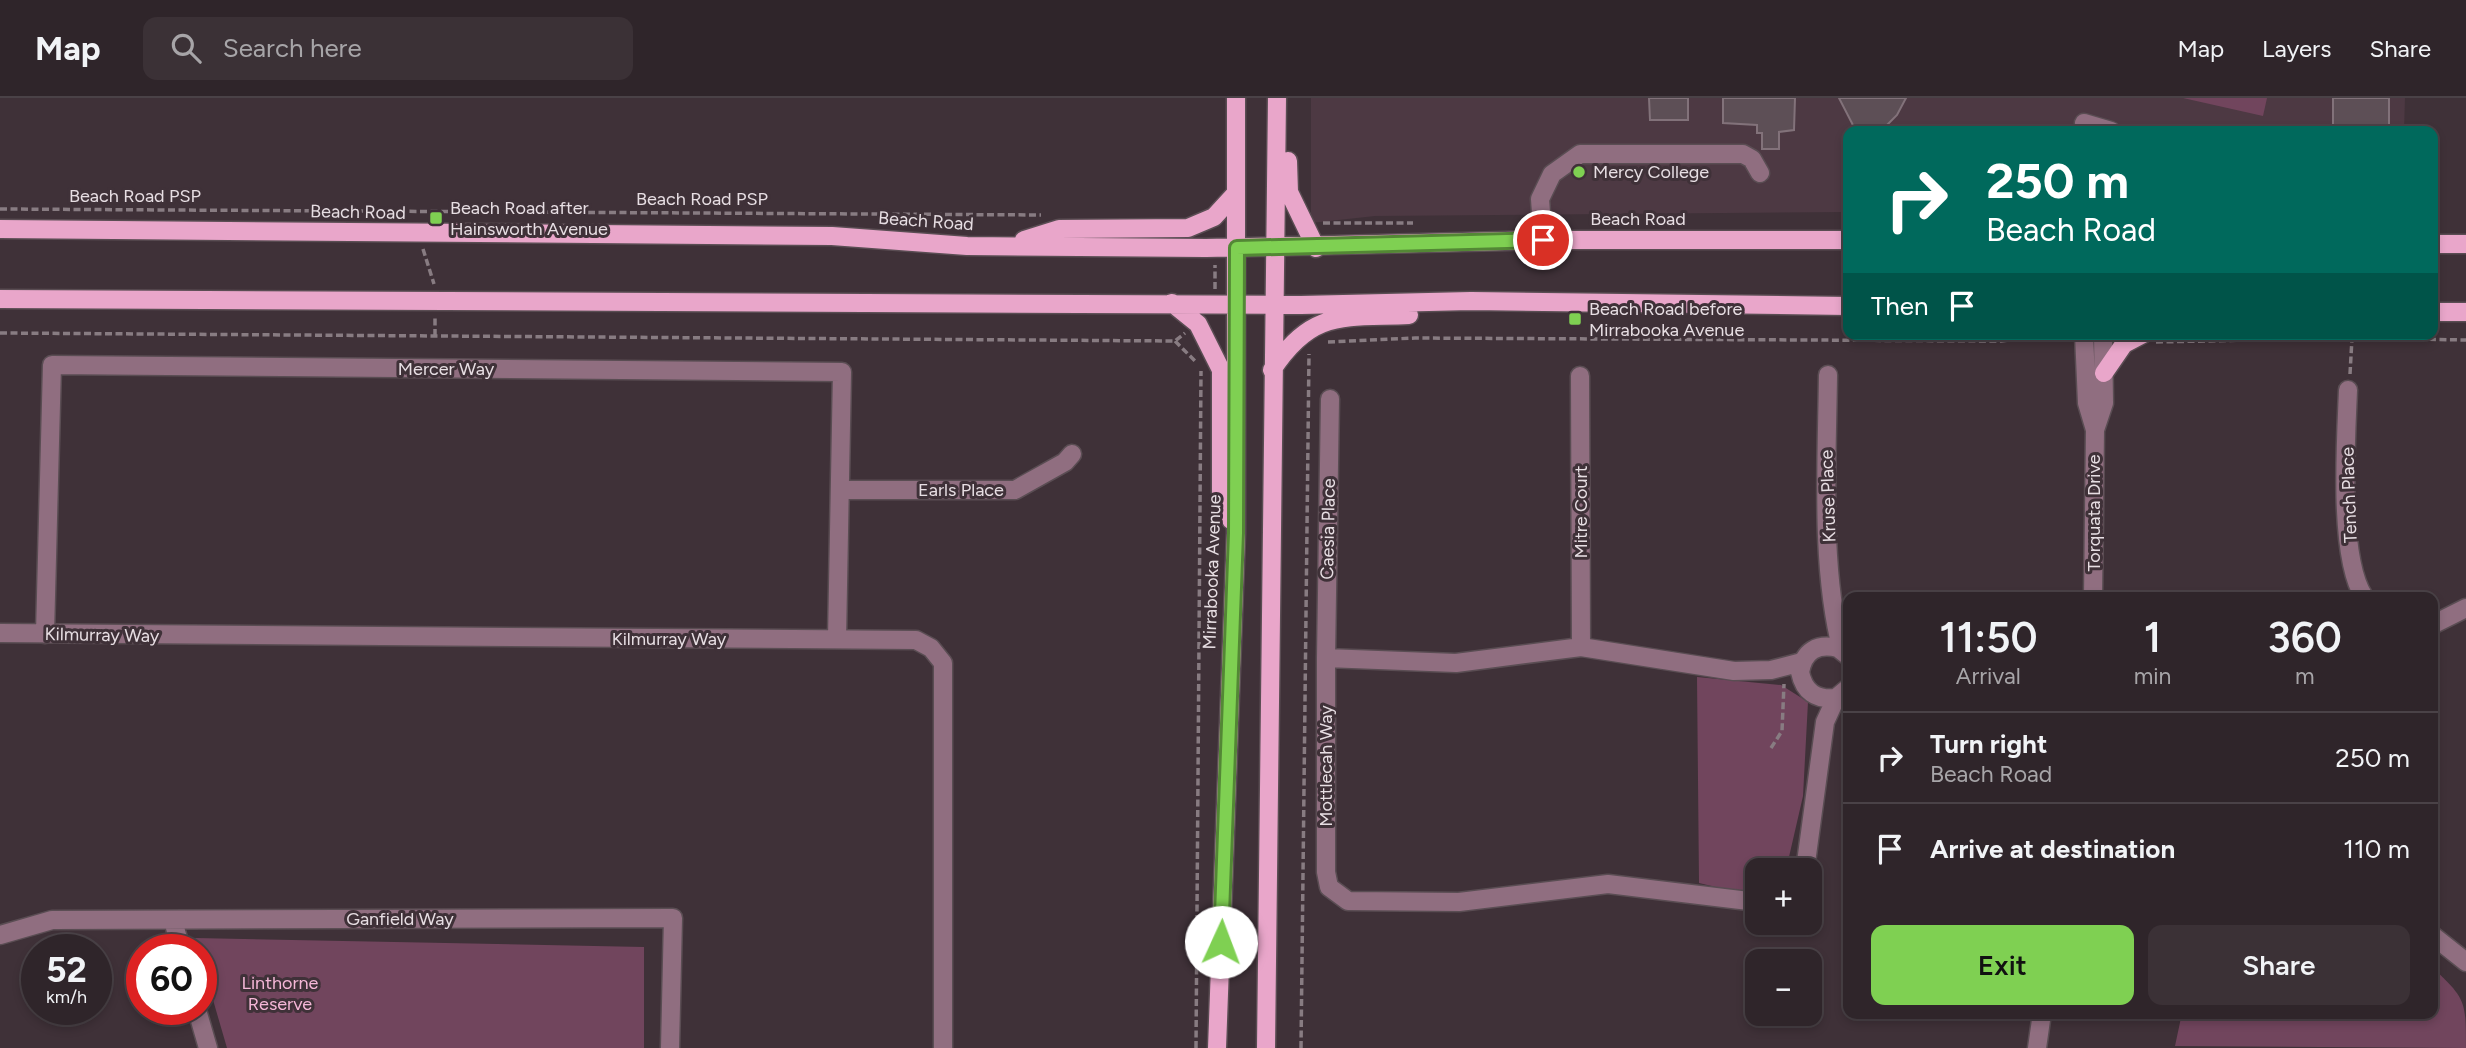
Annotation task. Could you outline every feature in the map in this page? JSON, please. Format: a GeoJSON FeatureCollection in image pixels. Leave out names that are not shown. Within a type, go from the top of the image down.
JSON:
{"type":"FeatureCollection","features":[{"type":"Feature","properties":{"kind":"main road","name":"Mirrabooka Avenue"},"geometry":{"type":"LineString","coordinates":[[1217,1048],[1236,533],[1236,98]]}},
{"type":"Feature","properties":{"kind":"main road"},"geometry":{"type":"LineString","coordinates":[[1266,1048],[1277,98]]}},
{"type":"Feature","properties":{"kind":"main road"},"geometry":{"type":"LineString","coordinates":[[1289,98],[1287,182],[1316,248]]}},
{"type":"Feature","properties":{"kind":"main road"},"geometry":{"type":"LineString","coordinates":[[1009,245],[1059,229],[1188,228],[1214,217],[1237,193]]}},
{"type":"Feature","properties":{"kind":"main road","name":"Beach Road"},"geometry":{"type":"LineString","coordinates":[[0,229],[832,236],[967,246],[1215,248],[1316,248],[1543,240],[1843,240]]}},
{"type":"Feature","properties":{"kind":"main road"},"geometry":{"type":"LineString","coordinates":[[2438,244],[2466,244]]}},
{"type":"Feature","properties":{"kind":"main road"},"geometry":{"type":"LineString","coordinates":[[0,299],[1172,303],[1471,301],[1843,306]]}},
{"type":"Feature","properties":{"kind":"main road"},"geometry":{"type":"LineString","coordinates":[[1272,370],[1302,340],[1305,330],[1334,318],[1420,314],[1471,301]]}},
{"type":"Feature","properties":{"kind":"main road"},"geometry":{"type":"LineString","coordinates":[[1172,303],[1198,324],[1221,370],[1221,492],[1236,533]]}},
{"type":"Feature","properties":{"kind":"main road"},"geometry":{"type":"LineString","coordinates":[[2438,312],[2466,312]]}},
{"type":"Feature","properties":{"kind":"main road"},"geometry":{"type":"LineString","coordinates":[[2104,373],[2114,356],[2133,340]]}},
{"type":"Feature","properties":{"kind":"street"},"geometry":{"type":"LineString","coordinates":[[2084,123],[2094,126]]}},
{"type":"Feature","properties":{"kind":"street"},"geometry":{"type":"LineString","coordinates":[[1543,240],[1540,199],[1552,174],[1580,154],[1742,154],[1752,159],[1760,173]]}},
{"type":"Feature","properties":{"kind":"street","name":"Torquata Drive"},"geometry":{"type":"LineString","coordinates":[[2084,340],[2087,403],[2095,430],[2093,592]]}},
{"type":"Feature","properties":{"kind":"street","name":"Torquata Drive"},"geometry":{"type":"LineString","coordinates":[[2095,430],[2104,403],[2103,340]]}},
{"type":"Feature","properties":{"kind":"street","name":"Mercer Way"},"geometry":{"type":"LineString","coordinates":[[45,634],[52,365],[842,372],[837,639]]}},
{"type":"Feature","properties":{"kind":"street","name":"Kruse Place"},"geometry":{"type":"LineString","coordinates":[[1828,375],[1828,503],[1833,617],[1843,647]]}},
{"type":"Feature","properties":{"kind":"street","name":"Mitre Court"},"geometry":{"type":"LineString","coordinates":[[1580,376],[1581,647]]}},
{"type":"Feature","properties":{"kind":"street","name":"Tench Place"},"geometry":{"type":"LineString","coordinates":[[2348,390],[2348,526],[2354,582],[2361,592]]}},
{"type":"Feature","properties":{"kind":"street","name":"Caesia Place"},"geometry":{"type":"LineString","coordinates":[[1326,658],[1330,399]]}},
{"type":"Feature","properties":{"kind":"street","name":"Earls Place"},"geometry":{"type":"LineString","coordinates":[[840,490],[1015,490],[1065,463],[1072,454]]}},
{"type":"Feature","properties":{"kind":"street"},"geometry":{"type":"LineString","coordinates":[[2438,622],[2466,608]]}},
{"type":"Feature","properties":{"kind":"street"},"geometry":{"type":"LineString","coordinates":[[1817,647],[1833,617]]}},
{"type":"Feature","properties":{"kind":"street","name":"Kilmurray Way"},"geometry":{"type":"LineString","coordinates":[[0,633],[916,640],[931,648],[943,663],[943,1048]]}},
{"type":"Feature","properties":{"kind":"street"},"geometry":{"type":"LineString","coordinates":[[1802,682],[1802,662],[1808,653],[1817,647],[1828,645],[1843,652]]}},
{"type":"Feature","properties":{"kind":"street"},"geometry":{"type":"LineString","coordinates":[[1326,658],[1457,663],[1581,647],[1734,671],[1777,672],[1802,682],[1815,696],[1825,722]]}},
{"type":"Feature","properties":{"kind":"street","name":"Mottlecah Way"},"geometry":{"type":"LineString","coordinates":[[1326,658],[1326,872],[1329,887],[1348,901],[1459,902],[1608,884],[1745,901]]}},
{"type":"Feature","properties":{"kind":"street"},"geometry":{"type":"LineString","coordinates":[[1777,672],[1802,662]]}},
{"type":"Feature","properties":{"kind":"street"},"geometry":{"type":"LineString","coordinates":[[1815,696],[1842,693]]}},
{"type":"Feature","properties":{"kind":"street"},"geometry":{"type":"LineString","coordinates":[[1807,858],[1825,722],[1842,693]]}},
{"type":"Feature","properties":{"kind":"street","name":"Ganfield Way"},"geometry":{"type":"LineString","coordinates":[[0,935],[52,920],[673,918],[670,1048]]}},
{"type":"Feature","properties":{"kind":"street"},"geometry":{"type":"LineString","coordinates":[[173,920],[177,934]]}},
{"type":"Feature","properties":{"kind":"street"},"geometry":{"type":"LineString","coordinates":[[2438,940],[2466,962]]}},
{"type":"Feature","properties":{"kind":"street"},"geometry":{"type":"LineString","coordinates":[[2036,1048],[2041,1019]]}},
{"type":"Feature","properties":{"kind":"street"},"geometry":{"type":"LineString","coordinates":[[201,1025],[208,1048]]}},
{"type":"Feature","properties":{"kind":"path","name":"Beach Road PSP"},"geometry":{"type":"LineString","coordinates":[[0,209],[1045,215]]}},
{"type":"Feature","properties":{"kind":"path"},"geometry":{"type":"LineString","coordinates":[[422,212],[423,253],[434,283],[436,301],[435,336]]}},
{"type":"Feature","properties":{"kind":"path"},"geometry":{"type":"LineString","coordinates":[[1215,248],[1215,303]]}},
{"type":"Feature","properties":{"kind":"path"},"geometry":{"type":"LineString","coordinates":[[0,333],[1175,341],[1198,324]]}},
{"type":"Feature","properties":{"kind":"path"},"geometry":{"type":"LineString","coordinates":[[1301,1048],[1302,340],[2010,340]]}},
{"type":"Feature","properties":{"kind":"path"},"geometry":{"type":"LineString","coordinates":[[2137,340],[2137,343],[2266,340]]}},
{"type":"Feature","properties":{"kind":"path"},"geometry":{"type":"LineString","coordinates":[[2348,390],[2352,340]]}},
{"type":"Feature","properties":{"kind":"path"},"geometry":{"type":"LineString","coordinates":[[2438,340],[2466,340]]}},
{"type":"Feature","properties":{"kind":"path"},"geometry":{"type":"LineString","coordinates":[[1175,341],[1201,367],[1196,1048]]}},
{"type":"Feature","properties":{"kind":"path"},"geometry":{"type":"LineString","coordinates":[[1771,748],[1782,731],[1777,672]]}},
{"type":"Feature","properties":{"kind":"shaded area","name":"Mercy College"},"geometry":{"type":"Polygon","coordinates":[[[1311,98],[2405,98],[2404,126],[1843,126],[1843,212],[1375,216],[1311,223],[1311,98]]]}},
{"type":"Feature","properties":{"kind":"green space"},"geometry":{"type":"Polygon","coordinates":[[[2183,98],[2267,98],[2263,116],[2183,98]]]}},
{"type":"Feature","properties":{"kind":"green space"},"geometry":{"type":"Polygon","coordinates":[[[1697,677],[1781,685],[1808,702],[1803,796],[1789,858],[1745,858],[1745,892],[1699,883],[1697,677]]]}},
{"type":"Feature","properties":{"kind":"green space","name":"Linthorne Reserve"},"geometry":{"type":"Polygon","coordinates":[[[217,938],[644,947],[644,1048],[227,1048],[217,1014],[217,938]]]}},
{"type":"Feature","properties":{"kind":"green space"},"geometry":{"type":"Polygon","coordinates":[[[2438,973],[2458,995],[2464,1010],[2466,1048],[2175,1046],[2181,1019],[2438,1019],[2438,973]]]}},
{"type":"Feature","properties":{"kind":"building"},"geometry":{"type":"Polygon","coordinates":[[[1649,98],[1688,98],[1688,120],[1650,120],[1649,98]]]}},
{"type":"Feature","properties":{"kind":"building"},"geometry":{"type":"Polygon","coordinates":[[[1723,98],[1795,98],[1794,130],[1779,132],[1779,149],[1762,149],[1762,133],[1757,133],[1757,125],[1723,123],[1723,98]]]}},
{"type":"Feature","properties":{"kind":"building"},"geometry":{"type":"Polygon","coordinates":[[[1839,98],[1906,98],[1887,126],[1853,126],[1839,98]]]}},
{"type":"Feature","properties":{"kind":"building"},"geometry":{"type":"Polygon","coordinates":[[[2333,98],[2389,98],[2389,126],[2333,126],[2333,98]]]}},
{"type":"Feature","properties":{"kind":"place","name":"Mercy College"},"geometry":{"type":"Point","coordinates":[1579,172]}},
{"type":"Feature","properties":{"kind":"place","name":"Beach Road after Hainsworth Avenue"},"geometry":{"type":"Point","coordinates":[436,218]}},
{"type":"Feature","properties":{"kind":"place","name":"Beach Road before Mirrabooka Avenue"},"geometry":{"type":"Point","coordinates":[1575,319]}},
{"type":"Feature","properties":{"kind":"route"},"geometry":{"type":"LineString","coordinates":[[1221,942],[1236,533],[1237,248],[1543,240]]}}]}
